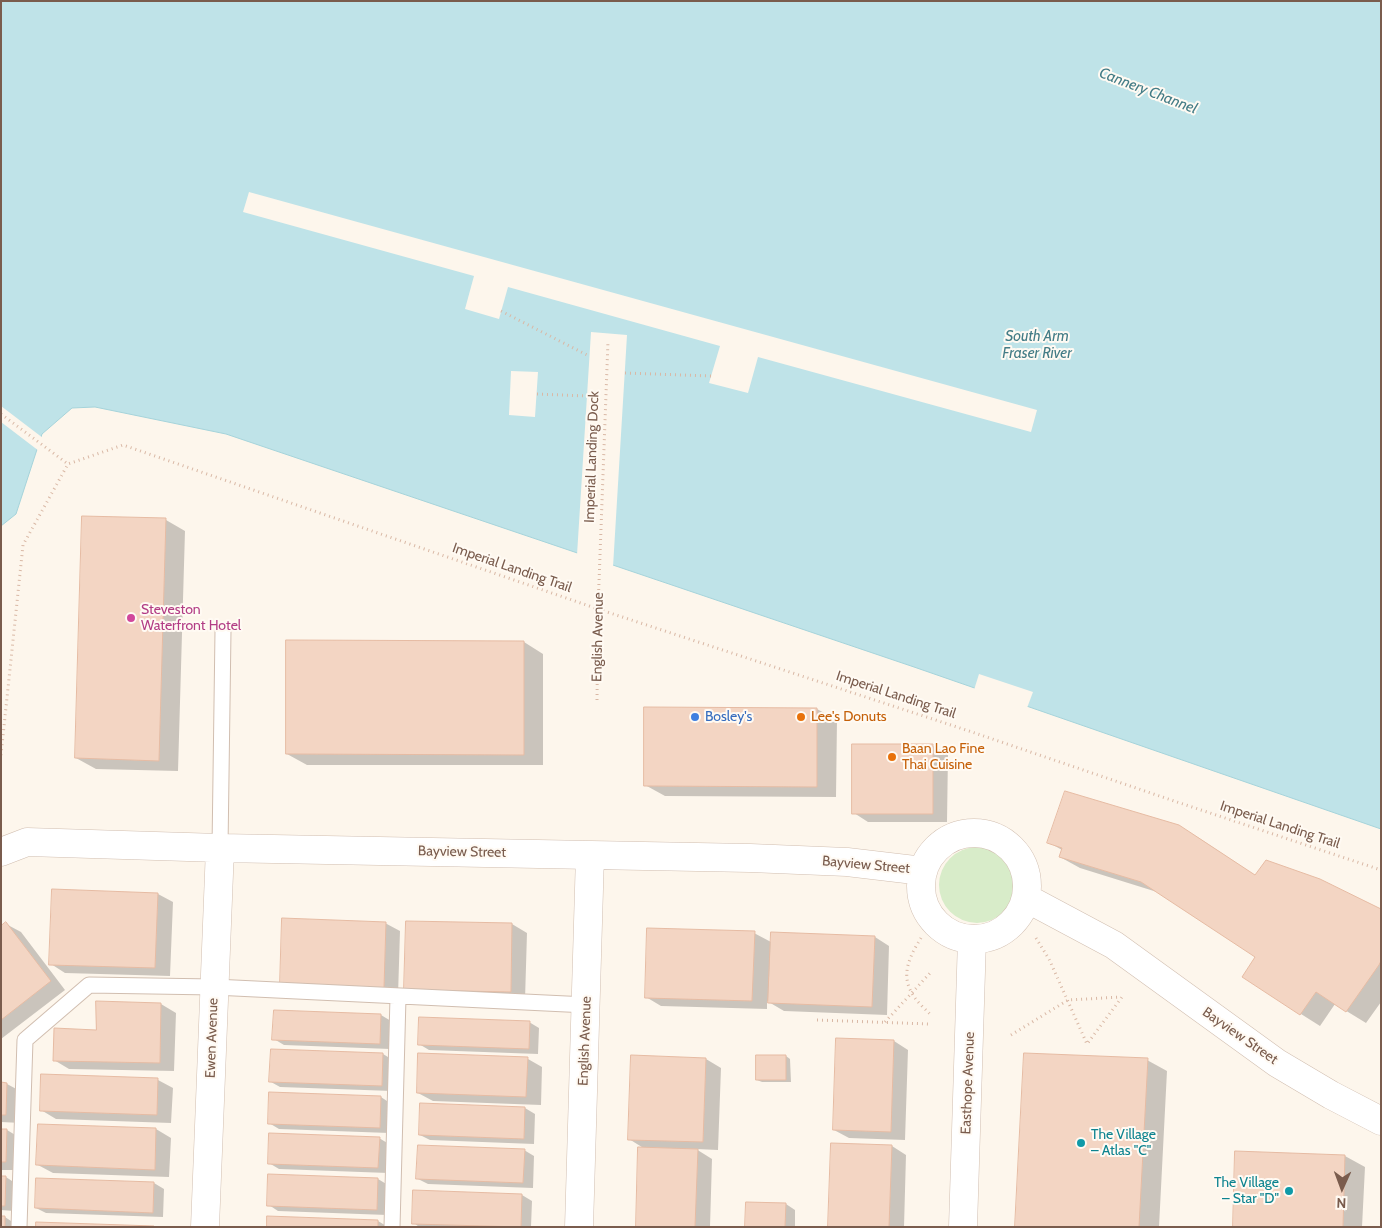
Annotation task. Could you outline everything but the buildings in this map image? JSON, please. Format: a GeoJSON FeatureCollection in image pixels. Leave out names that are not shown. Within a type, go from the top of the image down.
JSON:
{"type":"FeatureCollection","features":[{"type":"Feature","properties":{"kind":"street"},"geometry":{"type":"LineString","coordinates":[[972,833],[988,835],[1004,841],[1016,852],[1024,866],[1028,882],[1026,898],[1021,912],[1012,924],[1000,933],[987,938],[972,940],[956,936],[942,929],[931,917],[924,903],[921,887],[923,871],[930,856],[941,844],[956,836],[972,833]]}},
{"type":"Feature","properties":{"kind":"street","name":"Bayview Street"},"geometry":{"type":"LineString","coordinates":[[1,852],[27,842],[220,848],[750,858],[847,862],[923,871]]}},
{"type":"Feature","properties":{"kind":"street","name":"Ewen Avenue"},"geometry":{"type":"LineString","coordinates":[[205,1227],[220,848]]}},
{"type":"Feature","properties":{"kind":"street","name":"English Avenue"},"geometry":{"type":"LineString","coordinates":[[579,1227],[590,855]]}},
{"type":"Feature","properties":{"kind":"street","name":"Bayview Street"},"geometry":{"type":"LineString","coordinates":[[1026,898],[1114,945],[1277,1063],[1330,1095],[1381,1121]]}},
{"type":"Feature","properties":{"kind":"street","name":"Easthope Avenue"},"geometry":{"type":"LineString","coordinates":[[963,1227],[972,940]]}},
{"type":"Feature","properties":{"kind":"lane"},"geometry":{"type":"LineString","coordinates":[[220,848],[223,631]]}},
{"type":"Feature","properties":{"kind":"lane"},"geometry":{"type":"LineString","coordinates":[[19,1227],[25,1040],[89,984],[587,1005]]}},
{"type":"Feature","properties":{"kind":"lane"},"geometry":{"type":"LineString","coordinates":[[392,1227],[398,997]]}},
{"type":"Feature","properties":{"kind":"path"},"geometry":{"type":"LineString","coordinates":[[501,311],[589,356]]}},
{"type":"Feature","properties":{"kind":"path","name":"Imperial Landing Dock"},"geometry":{"type":"LineString","coordinates":[[599,574],[608,340]]}},
{"type":"Feature","properties":{"kind":"path"},"geometry":{"type":"LineString","coordinates":[[625,373],[711,376]]}},
{"type":"Feature","properties":{"kind":"path"},"geometry":{"type":"LineString","coordinates":[[537,394],[587,396]]}},
{"type":"Feature","properties":{"kind":"path"},"geometry":{"type":"LineString","coordinates":[[1,414],[68,464],[23,545],[1,755]]}},
{"type":"Feature","properties":{"kind":"path","name":"Imperial Landing Trail"},"geometry":{"type":"LineString","coordinates":[[68,464],[123,445],[598,609],[969,731],[1381,870]]}},
{"type":"Feature","properties":{"kind":"path","name":"English Avenue"},"geometry":{"type":"LineString","coordinates":[[597,700],[599,574]]}},
{"type":"Feature","properties":{"kind":"path"},"geometry":{"type":"LineString","coordinates":[[1011,1035],[1068,1000],[1122,997],[1088,1044],[1068,1000],[1050,959],[1035,935]]}},
{"type":"Feature","properties":{"kind":"path"},"geometry":{"type":"LineString","coordinates":[[921,938],[908,960],[908,983],[912,993],[930,1014]]}},
{"type":"Feature","properties":{"kind":"path"},"geometry":{"type":"LineString","coordinates":[[885,1022],[931,972]]}},
{"type":"Feature","properties":{"kind":"path"},"geometry":{"type":"LineString","coordinates":[[817,1020],[929,1024]]}},
{"type":"Feature","properties":{"kind":"green space"},"geometry":{"type":"Polygon","coordinates":[[[977,847],[991,850],[1004,858],[1012,871],[1015,885],[1012,899],[1004,912],[991,920],[977,923],[963,920],[950,912],[942,899],[939,885],[942,871],[950,858],[963,850],[977,847]]]}},
{"type":"Feature","properties":{"kind":"water","name":"South Arm Fraser River"},"geometry":{"type":"Polygon","coordinates":[[[1,1],[1381,1],[1381,829],[914,667],[226,434],[95,407],[72,408],[42,434],[16,514],[1,526],[1,1]]]}},
{"type":"Feature","properties":{"kind":"pier"},"geometry":{"type":"Polygon","coordinates":[[[249,192],[1037,410],[1031,432],[758,357],[748,393],[709,383],[720,346],[508,287],[499,319],[465,309],[474,276],[243,212],[249,192]]]}},
{"type":"Feature","properties":{"kind":"pier"},"geometry":{"type":"Polygon","coordinates":[[[591,332],[627,335],[613,567],[577,555],[591,332]]]}},
{"type":"Feature","properties":{"kind":"pier"},"geometry":{"type":"Polygon","coordinates":[[[511,371],[538,372],[535,417],[509,415],[511,371]]]}},
{"type":"Feature","properties":{"kind":"pier"},"geometry":{"type":"Polygon","coordinates":[[[1,406],[43,438],[39,451],[1,422],[1,406]]]}},
{"type":"Feature","properties":{"kind":"pier"},"geometry":{"type":"Polygon","coordinates":[[[979,674],[1033,692],[1027,708],[974,690],[979,674]]]}},
{"type":"Feature","properties":{"kind":"place","name":"Steveston Waterfront Hotel"},"geometry":{"type":"Point","coordinates":[131,618]}},
{"type":"Feature","properties":{"kind":"place","name":"Bosley's"},"geometry":{"type":"Point","coordinates":[695,717]}},
{"type":"Feature","properties":{"kind":"place","name":"Lee's Donuts"},"geometry":{"type":"Point","coordinates":[801,717]}},
{"type":"Feature","properties":{"kind":"place","name":"Baan Lao Fine Thai Cuisine"},"geometry":{"type":"Point","coordinates":[892,757]}},
{"type":"Feature","properties":{"kind":"place","name":"The Village – Atlas \"C\""},"geometry":{"type":"Point","coordinates":[1081,1143]}},
{"type":"Feature","properties":{"kind":"place","name":"The Village – Star \"D\""},"geometry":{"type":"Point","coordinates":[1289,1191]}},
{"type":"Feature","properties":{"kind":"water label","name":"Cannery Channel"},"geometry":{"type":"Point","coordinates":[1148,91]}}]}
